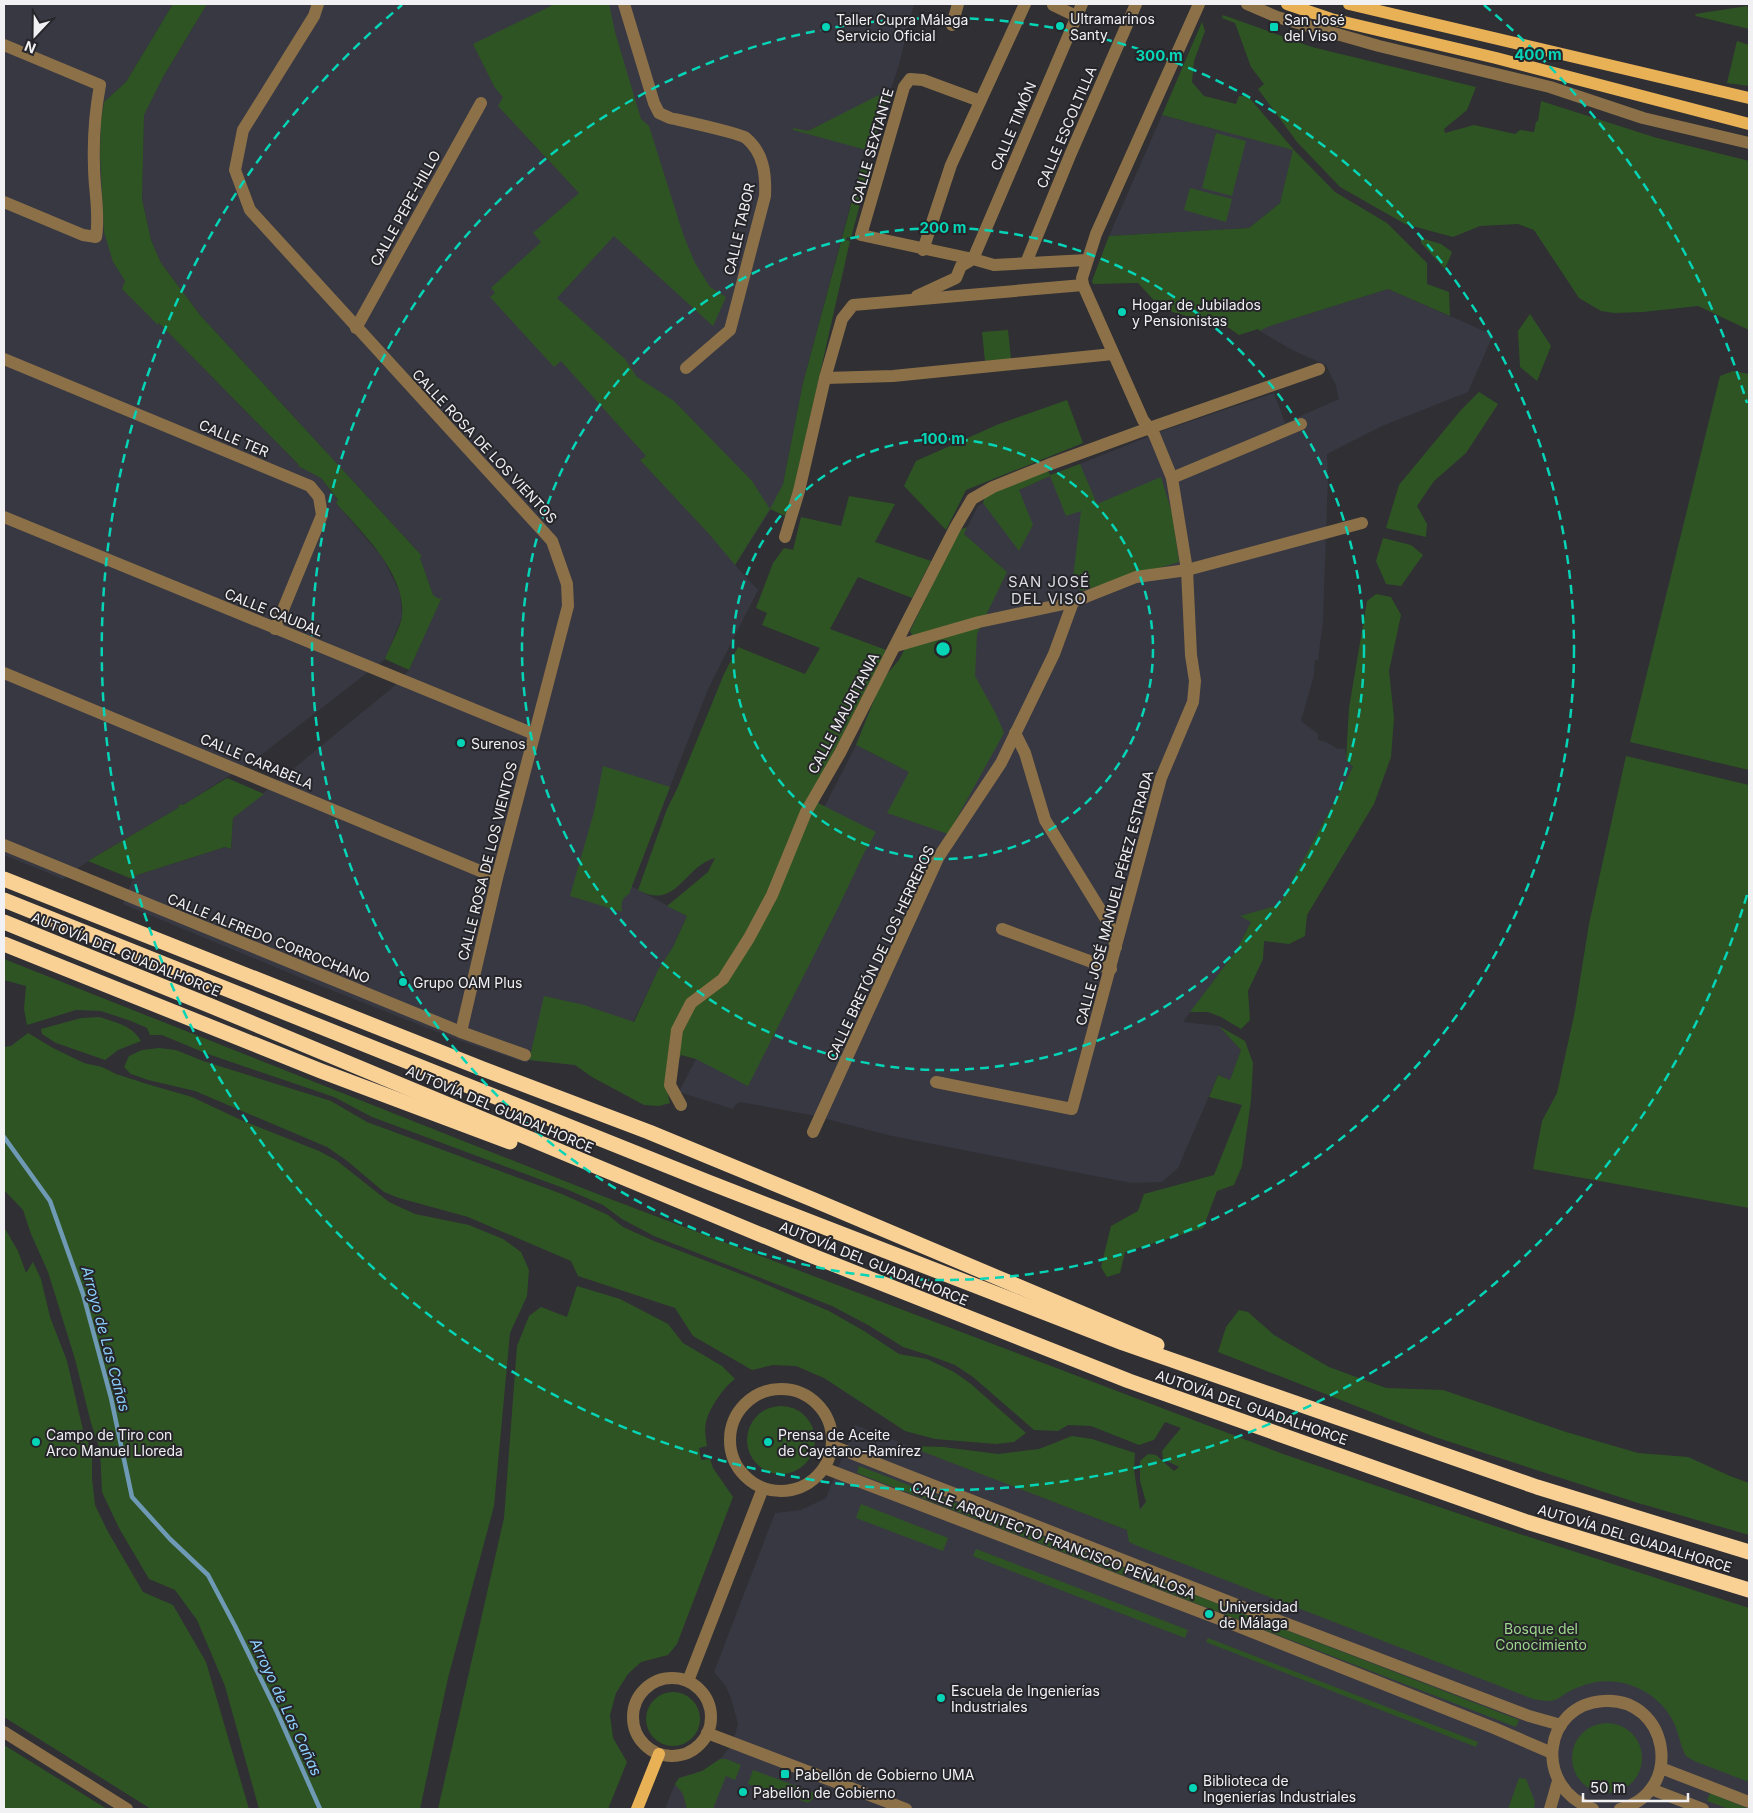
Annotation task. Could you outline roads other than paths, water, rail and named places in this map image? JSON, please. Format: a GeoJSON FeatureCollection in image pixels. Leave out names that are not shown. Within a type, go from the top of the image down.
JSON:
{"type":"FeatureCollection","features":[{"type":"Feature","properties":{"kind":"highway"},"geometry":{"type":"LineString","coordinates":[[4,879],[474,1066],[658,1136],[814,1200],[1270,1394]]}},
{"type":"Feature","properties":{"kind":"highway","name":"AUTOVÍA DEL GUADALHORCE"},"geometry":{"type":"LineString","coordinates":[[4,900],[716,1185],[1123,1343],[1537,1487],[1749,1552]]}},
{"type":"Feature","properties":{"kind":"highway","name":"AUTOVÍA DEL GUADALHORCE"},"geometry":{"type":"LineString","coordinates":[[4,922],[211,1006],[774,1241],[1147,1388],[1527,1522],[1749,1590]]}},
{"type":"Feature","properties":{"kind":"highway"},"geometry":{"type":"LineString","coordinates":[[4,944],[321,1071],[774,1241]]}},
{"type":"Feature","properties":{"kind":"main road"},"geometry":{"type":"LineString","coordinates":[[1287,4],[1331,19],[1496,58],[1749,124]]}},
{"type":"Feature","properties":{"kind":"main road"},"geometry":{"type":"LineString","coordinates":[[1349,4],[1749,98]]}},
{"type":"Feature","properties":{"kind":"main road"},"geometry":{"type":"LineString","coordinates":[[637,1809],[659,1754]]}},
{"type":"Feature","properties":{"kind":"street","name":"CALLE ROSA DE LOS VIENTOS"},"geometry":{"type":"LineString","coordinates":[[318,4],[314,16],[243,130],[235,170],[250,210],[552,541],[567,584],[568,606],[497,878],[461,1032]]}},
{"type":"Feature","properties":{"kind":"street","name":"CALLE TABOR"},"geometry":{"type":"LineString","coordinates":[[624,4],[654,103],[659,113],[670,118],[745,137],[758,152],[766,178],[766,196],[730,330],[686,368]]}},
{"type":"Feature","properties":{"kind":"street"},"geometry":{"type":"LineString","coordinates":[[952,26],[958,4]]}},
{"type":"Feature","properties":{"kind":"street"},"geometry":{"type":"LineString","coordinates":[[1025,4],[951,165],[924,250],[994,264],[1087,260]]}},
{"type":"Feature","properties":{"kind":"street","name":"CALLE TIMÓN"},"geometry":{"type":"LineString","coordinates":[[973,259],[1082,4]]}},
{"type":"Feature","properties":{"kind":"street","name":"CALLE ESCOLTILLA"},"geometry":{"type":"LineString","coordinates":[[1026,263],[1071,153],[1136,4]]}},
{"type":"Feature","properties":{"kind":"street"},"geometry":{"type":"LineString","coordinates":[[785,537],[799,491],[825,378],[842,319],[853,305],[1083,285],[1082,278],[1096,234],[1199,4]]}},
{"type":"Feature","properties":{"kind":"street"},"geometry":{"type":"LineString","coordinates":[[1247,4],[1277,17],[1379,46],[1550,87],[1643,118],[1749,143]]}},
{"type":"Feature","properties":{"kind":"street"},"geometry":{"type":"LineString","coordinates":[[1053,5],[1076,16]]}},
{"type":"Feature","properties":{"kind":"street"},"geometry":{"type":"LineString","coordinates":[[4,45],[100,85],[95,114],[94,166],[98,222],[96,237],[83,235],[4,202]]}},
{"type":"Feature","properties":{"kind":"street","name":"CALLE SEXTANTE"},"geometry":{"type":"LineString","coordinates":[[924,250],[861,235],[904,86],[910,79],[923,80],[980,100]]}},
{"type":"Feature","properties":{"kind":"street","name":"CALLE PEPE-HILLO"},"geometry":{"type":"LineString","coordinates":[[356,328],[481,102]]}},
{"type":"Feature","properties":{"kind":"street"},"geometry":{"type":"LineString","coordinates":[[908,300],[956,278],[961,266],[973,259]]}},
{"type":"Feature","properties":{"kind":"street"},"geometry":{"type":"LineString","coordinates":[[956,278],[961,290],[973,295]]}},
{"type":"Feature","properties":{"kind":"street","name":"CALLE JOSÉ MANUEL PÉREZ ESTRADA"},"geometry":{"type":"LineString","coordinates":[[936,1082],[1072,1110],[1161,778],[1192,702],[1195,681],[1191,655],[1187,570],[1172,478],[1154,434],[1143,420],[1083,285]]}},
{"type":"Feature","properties":{"kind":"street"},"geometry":{"type":"LineString","coordinates":[[825,378],[893,376],[1113,354]]}},
{"type":"Feature","properties":{"kind":"street","name":"CALLE TER"},"geometry":{"type":"LineString","coordinates":[[4,359],[310,486],[319,497],[322,515],[275,629]]}},
{"type":"Feature","properties":{"kind":"street","name":"CALLE MAURITANIA"},"geometry":{"type":"LineString","coordinates":[[681,1105],[670,1085],[677,1030],[691,1003],[723,979],[749,938],[772,895],[806,812],[840,753],[955,528],[972,499],[993,487],[1048,465],[1319,369]]}},
{"type":"Feature","properties":{"kind":"street"},"geometry":{"type":"LineString","coordinates":[[1172,478],[1301,424]]}},
{"type":"Feature","properties":{"kind":"street","name":"CALLE CAUDAL"},"geometry":{"type":"LineString","coordinates":[[4,516],[534,734]]}},
{"type":"Feature","properties":{"kind":"street"},"geometry":{"type":"LineString","coordinates":[[896,646],[979,622],[1073,602],[1136,577],[1187,570],[1362,523]]}},
{"type":"Feature","properties":{"kind":"street","name":"CALLE BRETÓN DE LOS HERREROS"},"geometry":{"type":"LineString","coordinates":[[813,1132],[938,858],[1001,763],[1054,654],[1073,602]]}},
{"type":"Feature","properties":{"kind":"street","name":"CALLE CARABELA"},"geometry":{"type":"LineString","coordinates":[[4,673],[497,878]]}},
{"type":"Feature","properties":{"kind":"street"},"geometry":{"type":"LineString","coordinates":[[1015,733],[1025,753],[1045,820],[1109,924],[1116,947]]}},
{"type":"Feature","properties":{"kind":"street","name":"CALLE ALFREDO CORROCHANO"},"geometry":{"type":"LineString","coordinates":[[4,845],[461,1032],[525,1055]]}},
{"type":"Feature","properties":{"kind":"street"},"geometry":{"type":"LineString","coordinates":[[1002,929],[1111,969]]}},
{"type":"Feature","properties":{"kind":"street"},"geometry":{"type":"LineString","coordinates":[[781,1388],[798,1391],[813,1399],[825,1412],[832,1428],[830,1457],[824,1468],[815,1479],[802,1487],[788,1491],[773,1491],[762,1488],[745,1476],[734,1462],[730,1446],[730,1428],[737,1412],[748,1399],[764,1391],[781,1388]]}},
{"type":"Feature","properties":{"kind":"street","name":"CALLE ARQUITECTO FRANCISCO PEÑALOSA"},"geometry":{"type":"LineString","coordinates":[[832,1446],[1240,1606],[1529,1716],[1561,1725]]}},
{"type":"Feature","properties":{"kind":"street","name":"CALLE ARQUITECTO FRANCISCO PEÑALOSA"},"geometry":{"type":"LineString","coordinates":[[824,1468],[1232,1624],[1494,1728],[1552,1753]]}},
{"type":"Feature","properties":{"kind":"street"},"geometry":{"type":"LineString","coordinates":[[688,1681],[762,1488]]}},
{"type":"Feature","properties":{"kind":"street"},"geometry":{"type":"LineString","coordinates":[[674,1678],[688,1681],[697,1687],[710,1708],[711,1721],[708,1733],[699,1745],[687,1753],[673,1756],[659,1754],[648,1748],[639,1739],[634,1727],[635,1703],[646,1688],[662,1679],[674,1678]]}},
{"type":"Feature","properties":{"kind":"street"},"geometry":{"type":"LineString","coordinates":[[1593,1809],[1581,1805],[1568,1795],[1558,1781],[1553,1768],[1552,1753],[1554,1738],[1561,1725],[1572,1713],[1587,1704],[1604,1701],[1621,1702],[1636,1709],[1652,1723],[1658,1734],[1662,1751],[1658,1779],[1642,1799],[1626,1808]]}},
{"type":"Feature","properties":{"kind":"street"},"geometry":{"type":"LineString","coordinates":[[4,1732],[127,1809]]}},
{"type":"Feature","properties":{"kind":"street"},"geometry":{"type":"LineString","coordinates":[[708,1733],[906,1809]]}},
{"type":"Feature","properties":{"kind":"street"},"geometry":{"type":"LineString","coordinates":[[1661,1768],[1749,1802]]}},
{"type":"Feature","properties":{"kind":"street"},"geometry":{"type":"LineString","coordinates":[[1550,1809],[1558,1781]]}},
{"type":"Feature","properties":{"kind":"street"},"geometry":{"type":"LineString","coordinates":[[1651,1790],[1703,1809]]}},
{"type":"Feature","properties":{"kind":"waterway","name":"Arroyo de Las Cañas"},"geometry":{"type":"LineString","coordinates":[[4,1137],[50,1201],[83,1294],[111,1398],[132,1497],[170,1539],[208,1575],[277,1712],[320,1809]]}},
{"type":"Feature","properties":{"kind":"place","name":"Ultramarinos Santy"},"geometry":{"type":"Point","coordinates":[1060,26]}},
{"type":"Feature","properties":{"kind":"place","name":"Taller Cupra Málaga Servicio Oficial"},"geometry":{"type":"Point","coordinates":[826,27]}},
{"type":"Feature","properties":{"kind":"place","name":"San José del Viso"},"geometry":{"type":"Point","coordinates":[1274,27]}},
{"type":"Feature","properties":{"kind":"place","name":"Hogar de Jubilados y Pensionistas"},"geometry":{"type":"Point","coordinates":[1122,312]}},
{"type":"Feature","properties":{"kind":"place","name":"Surenos"},"geometry":{"type":"Point","coordinates":[461,743]}},
{"type":"Feature","properties":{"kind":"place","name":"Grupo OAM Plus"},"geometry":{"type":"Point","coordinates":[403,982]}},
{"type":"Feature","properties":{"kind":"place","name":"Campo de Tiro con Arco Manuel Lloreda"},"geometry":{"type":"Point","coordinates":[36,1442]}},
{"type":"Feature","properties":{"kind":"place","name":"Prensa de Aceite de Cayetano-Ramírez"},"geometry":{"type":"Point","coordinates":[768,1442]}},
{"type":"Feature","properties":{"kind":"place","name":"Universidad de Málaga"},"geometry":{"type":"Point","coordinates":[1209,1614]}},
{"type":"Feature","properties":{"kind":"place","name":"Escuela de Ingenierías Industriales"},"geometry":{"type":"Point","coordinates":[941,1698]}},
{"type":"Feature","properties":{"kind":"place","name":"Pabellón de Gobierno UMA"},"geometry":{"type":"Point","coordinates":[785,1774]}},
{"type":"Feature","properties":{"kind":"place","name":"Biblioteca de Ingenierías Industriales"},"geometry":{"type":"Point","coordinates":[1193,1788]}},
{"type":"Feature","properties":{"kind":"place","name":"Pabellón de Gobierno"},"geometry":{"type":"Point","coordinates":[743,1792]}},
{"type":"Feature","properties":{"kind":"district","name":"SAN JOSÉ DEL VISO"},"geometry":{"type":"Point","coordinates":[1049,590]}},
{"type":"Feature","properties":{"kind":"park label","name":"Bosque del Conocimiento"},"geometry":{"type":"Point","coordinates":[1541,1636]}}]}
